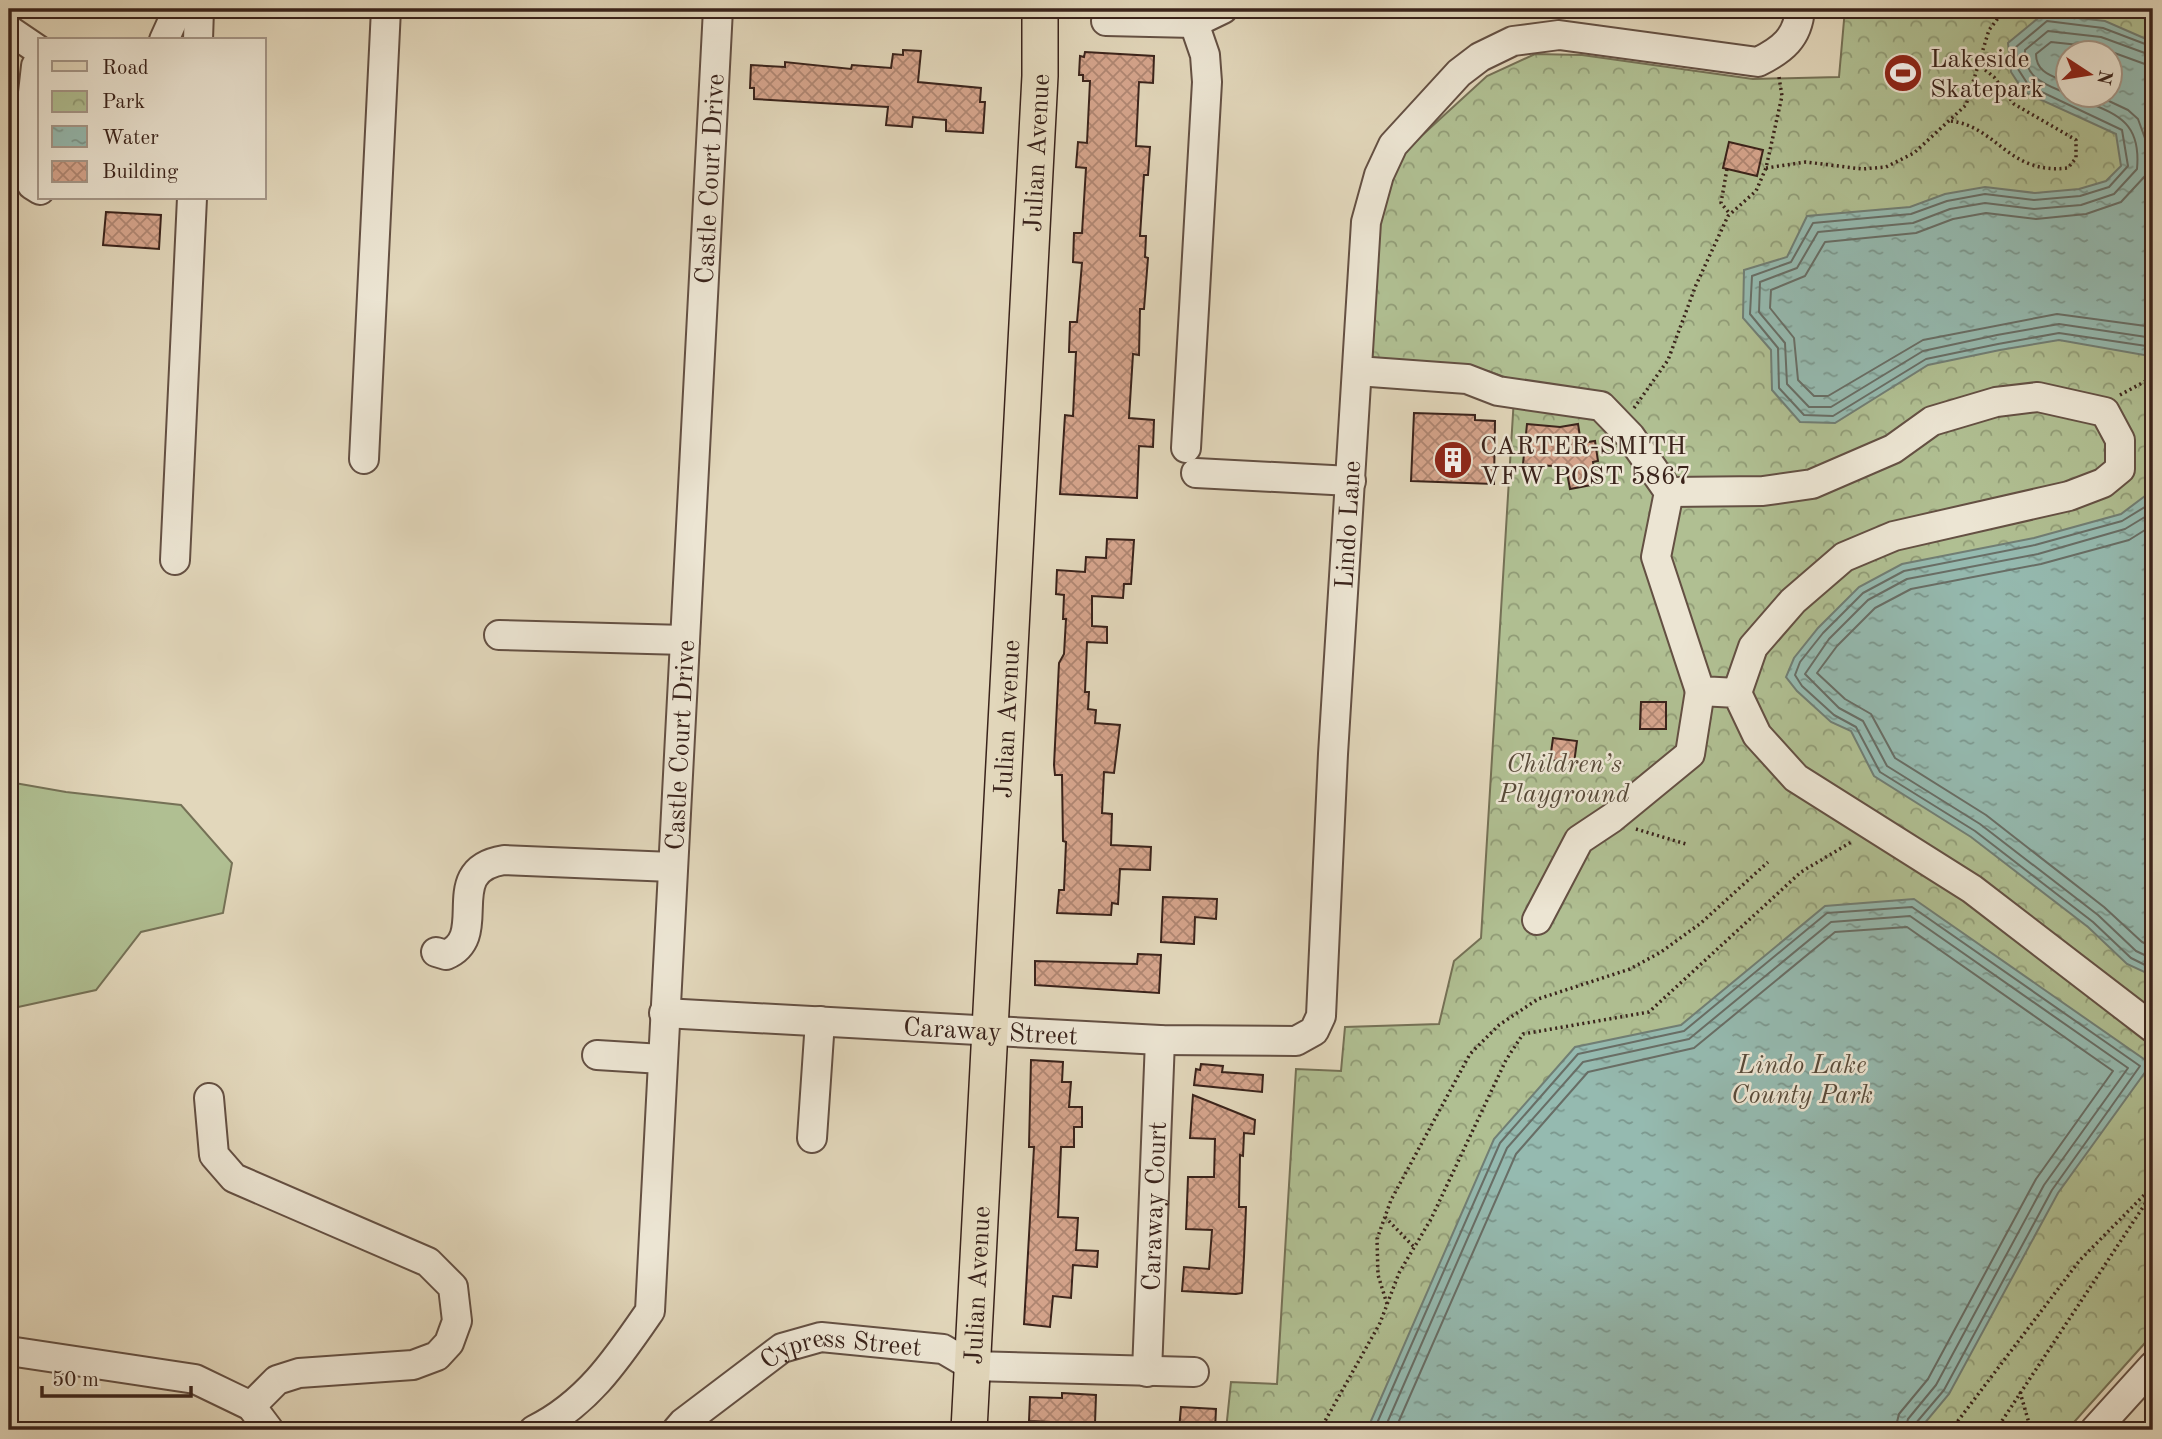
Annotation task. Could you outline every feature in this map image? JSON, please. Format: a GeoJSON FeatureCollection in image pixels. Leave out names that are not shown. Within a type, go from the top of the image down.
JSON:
{"type":"FeatureCollection","features":[{"type":"Feature","properties":{"kind":"main road","name":"Julian Avenue"},"geometry":{"type":"LineString","coordinates":[[969,1430],[1040,76],[1040,9]]}},
{"type":"Feature","properties":{"kind":"street"},"geometry":{"type":"LineString","coordinates":[[165,38],[178,9]]}},
{"type":"Feature","properties":{"kind":"street"},"geometry":{"type":"LineString","coordinates":[[198,38],[200,9]]}},
{"type":"Feature","properties":{"kind":"street"},"geometry":{"type":"LineString","coordinates":[[364,458],[386,9]]}},
{"type":"Feature","properties":{"kind":"street","name":"Castle Court Drive"},"geometry":{"type":"LineString","coordinates":[[534,1430],[559,1418],[606,1376],[650,1311],[718,9]]}},
{"type":"Feature","properties":{"kind":"street"},"geometry":{"type":"LineString","coordinates":[[1106,21],[1194,23],[1223,9]]}},
{"type":"Feature","properties":{"kind":"street"},"geometry":{"type":"LineString","coordinates":[[1775,54],[1796,33],[1800,11]]}},
{"type":"Feature","properties":{"kind":"street"},"geometry":{"type":"LineString","coordinates":[[1194,23],[1205,55],[1207,82],[1191,461],[1351,481]]}},
{"type":"Feature","properties":{"kind":"street"},"geometry":{"type":"LineString","coordinates":[[9,30],[38,50]]}},
{"type":"Feature","properties":{"kind":"street","name":"Lindo Lane"},"geometry":{"type":"LineString","coordinates":[[1314,1031],[1321,1016],[1333,754],[1366,222],[1379,175],[1393,145],[1460,73],[1479,57],[1513,41],[1559,35],[1758,62],[1775,54]]}},
{"type":"Feature","properties":{"kind":"street"},"geometry":{"type":"LineString","coordinates":[[38,62],[26,155],[28,177],[32,185],[38,189]]}},
{"type":"Feature","properties":{"kind":"street"},"geometry":{"type":"LineString","coordinates":[[175,560],[192,200]]}},
{"type":"Feature","properties":{"kind":"street"},"geometry":{"type":"LineString","coordinates":[[1357,371],[1467,379],[1498,391],[1601,406],[1630,436],[1669,492],[1656,557],[1700,691],[1690,754],[1612,818],[1579,840],[1537,920]]}},
{"type":"Feature","properties":{"kind":"street"},"geometry":{"type":"LineString","coordinates":[[1669,492],[1763,491],[1812,484],[1893,449],[1932,421],[1996,402],[2038,397],[2105,412],[2120,440],[2119,469],[2103,483],[2069,496],[1894,536],[1844,557],[1793,601],[1753,647],[1737,693],[1756,735],[1796,778],[1972,889],[2153,1028]]}},
{"type":"Feature","properties":{"kind":"street"},"geometry":{"type":"LineString","coordinates":[[499,635],[685,640]]}},
{"type":"Feature","properties":{"kind":"street"},"geometry":{"type":"LineString","coordinates":[[1700,691],[1737,693]]}},
{"type":"Feature","properties":{"kind":"street"},"geometry":{"type":"LineString","coordinates":[[436,952],[446,955],[458,950],[465,939],[471,878],[485,863],[504,860],[672,867]]}},
{"type":"Feature","properties":{"kind":"street","name":"Caraway Street"},"geometry":{"type":"LineString","coordinates":[[664,1013],[1160,1040],[1296,1041],[1314,1031]]}},
{"type":"Feature","properties":{"kind":"street"},"geometry":{"type":"LineString","coordinates":[[812,1138],[820,1021]]}},
{"type":"Feature","properties":{"kind":"street","name":"Caraway Court"},"geometry":{"type":"LineString","coordinates":[[1147,1372],[1160,1040]]}},
{"type":"Feature","properties":{"kind":"street"},"geometry":{"type":"LineString","coordinates":[[597,1055],[662,1059]]}},
{"type":"Feature","properties":{"kind":"street"},"geometry":{"type":"LineString","coordinates":[[209,1098],[210,1137],[214,1154],[234,1178],[428,1262],[445,1276],[453,1287],[457,1321],[449,1343],[437,1356],[414,1365],[299,1373],[277,1380],[251,1406]]}},
{"type":"Feature","properties":{"kind":"street","name":"Cypress Street"},"geometry":{"type":"LineString","coordinates":[[677,1430],[782,1348],[821,1337],[943,1349],[972,1366],[1194,1372]]}},
{"type":"Feature","properties":{"kind":"street"},"geometry":{"type":"LineString","coordinates":[[9,1351],[195,1379],[251,1406],[269,1430]]}},
{"type":"Feature","properties":{"kind":"street"},"geometry":{"type":"LineString","coordinates":[[2095,1430],[2153,1366]]}},
{"type":"Feature","properties":{"kind":"path"},"geometry":{"type":"LineString","coordinates":[[1766,169],[1806,162],[1862,169],[1886,167],[1914,153],[1966,104],[1989,30],[2004,9]]}},
{"type":"Feature","properties":{"kind":"path"},"geometry":{"type":"LineString","coordinates":[[2133,9],[2153,23]]}},
{"type":"Feature","properties":{"kind":"path"},"geometry":{"type":"LineString","coordinates":[[1616,421],[1636,407],[1668,360],[1696,285],[1730,214],[1756,191],[1766,169],[1782,96],[1775,54]]}},
{"type":"Feature","properties":{"kind":"path"},"geometry":{"type":"LineString","coordinates":[[1951,121],[1977,131],[2026,165],[2048,171],[2068,168],[2076,158],[2076,140],[2014,104],[1994,78],[1978,64]]}},
{"type":"Feature","properties":{"kind":"path"},"geometry":{"type":"LineString","coordinates":[[1761,161],[1767,162]]}},
{"type":"Feature","properties":{"kind":"path"},"geometry":{"type":"LineString","coordinates":[[1727,169],[1721,203],[1730,214]]}},
{"type":"Feature","properties":{"kind":"path"},"geometry":{"type":"LineString","coordinates":[[2105,412],[2115,397],[2153,377]]}},
{"type":"Feature","properties":{"kind":"path"},"geometry":{"type":"LineString","coordinates":[[1612,818],[1621,824],[1686,844]]}},
{"type":"Feature","properties":{"kind":"path"},"geometry":{"type":"LineString","coordinates":[[1320,1430],[1387,1306],[1399,1273],[1431,1219],[1506,1060],[1523,1034],[1649,1012],[1801,872],[1877,829]]}},
{"type":"Feature","properties":{"kind":"path"},"geometry":{"type":"LineString","coordinates":[[1387,1306],[1378,1275],[1377,1239],[1385,1217],[1470,1054],[1499,1025],[1538,999],[1630,969],[1661,953],[1701,923],[1768,862]]}},
{"type":"Feature","properties":{"kind":"path"},"geometry":{"type":"LineString","coordinates":[[1951,1430],[2080,1260],[2153,1186]]}},
{"type":"Feature","properties":{"kind":"path"},"geometry":{"type":"LineString","coordinates":[[1996,1430],[2153,1192]]}},
{"type":"Feature","properties":{"kind":"path"},"geometry":{"type":"LineString","coordinates":[[1385,1217],[1414,1247]]}},
{"type":"Feature","properties":{"kind":"path"},"geometry":{"type":"LineString","coordinates":[[2020,1392],[2031,1430]]}},
{"type":"Feature","properties":{"kind":"green space","name":"Lindo Lake County Park"},"geometry":{"type":"Polygon","coordinates":[[[1845,9],[2153,9],[2153,1334],[2067,1430],[1226,1430],[1231,1382],[1277,1384],[1296,1069],[1341,1071],[1345,1027],[1439,1024],[1454,961],[1481,938],[1515,381],[1488,371],[1372,363],[1376,231],[1384,188],[1405,151],[1487,76],[1535,54],[1582,55],[1753,79],[1839,77],[1845,9]]]}},
{"type":"Feature","properties":{"kind":"green space"},"geometry":{"type":"Polygon","coordinates":[[[9,782],[66,792],[181,805],[232,863],[223,913],[141,932],[96,990],[9,1009],[9,782]]]}},
{"type":"Feature","properties":{"kind":"water"},"geometry":{"type":"Polygon","coordinates":[[[2043,14],[2105,21],[2153,42],[2153,353],[2144,355],[2059,340],[2000,350],[1928,365],[1835,423],[1800,422],[1772,390],[1771,350],[1743,318],[1744,270],[1787,257],[1807,216],[1910,207],[1945,194],[1985,187],[2035,193],[2079,189],[2106,181],[2121,166],[2116,134],[2059,108],[2124,108],[2124,38],[2054,38],[2054,106],[2024,92],[2011,72],[2008,43],[2043,14]]]}},
{"type":"Feature","properties":{"kind":"water"},"geometry":{"type":"Polygon","coordinates":[[[2153,490],[2153,976],[2127,964],[2088,927],[1971,837],[1874,776],[1851,731],[1831,722],[1797,691],[1786,677],[1794,658],[1818,628],[1859,587],[1902,564],[2034,538],[2121,514],[2153,490]]]}},
{"type":"Feature","properties":{"kind":"water"},"geometry":{"type":"Polygon","coordinates":[[[1914,899],[2151,1064],[2058,1193],[1949,1394],[1919,1430],[1367,1430],[1494,1139],[1575,1047],[1681,1025],[1825,906],[1914,899]]]}},
{"type":"Feature","properties":{"kind":"building"},"geometry":{"type":"Polygon","coordinates":[[[903,50],[921,51],[918,82],[981,88],[980,102],[985,102],[983,133],[946,131],[946,120],[913,117],[912,127],[886,125],[888,107],[754,99],[754,88],[750,88],[751,65],[785,67],[785,62],[851,69],[852,65],[891,68],[893,54],[903,55],[903,50]]]}},
{"type":"Feature","properties":{"kind":"building"},"geometry":{"type":"Polygon","coordinates":[[[1085,52],[1154,56],[1153,83],[1139,82],[1136,146],[1150,147],[1148,175],[1144,175],[1140,236],[1146,236],[1145,257],[1148,258],[1144,309],[1140,309],[1139,355],[1133,354],[1129,418],[1154,420],[1153,447],[1139,446],[1137,498],[1060,494],[1065,415],[1073,416],[1076,352],[1069,352],[1070,322],[1077,322],[1082,263],[1073,262],[1074,233],[1082,233],[1086,168],[1076,167],[1078,142],[1087,143],[1090,81],[1083,81],[1083,75],[1079,75],[1080,56],[1084,57],[1085,52]]]}},
{"type":"Feature","properties":{"kind":"building"},"geometry":{"type":"Polygon","coordinates":[[[1729,142],[1763,150],[1757,176],[1723,168],[1729,142]]]}},
{"type":"Feature","properties":{"kind":"building"},"geometry":{"type":"Polygon","coordinates":[[[106,212],[161,215],[159,249],[103,245],[106,212]]]}},
{"type":"Feature","properties":{"kind":"building","name":"CARTER-SMITH VFW POST 5867"},"geometry":{"type":"Polygon","coordinates":[[[1414,413],[1475,415],[1475,420],[1495,421],[1494,484],[1411,481],[1414,413]]]}},
{"type":"Feature","properties":{"kind":"building"},"geometry":{"type":"Polygon","coordinates":[[[1527,424],[1560,427],[1578,424],[1581,443],[1595,441],[1598,461],[1593,462],[1597,484],[1570,489],[1566,467],[1523,464],[1527,424]]]}},
{"type":"Feature","properties":{"kind":"building"},"geometry":{"type":"Polygon","coordinates":[[[1107,539],[1134,540],[1131,584],[1124,584],[1123,598],[1092,596],[1092,626],[1107,627],[1107,643],[1087,642],[1085,692],[1089,692],[1088,709],[1096,710],[1095,723],[1120,725],[1114,773],[1104,772],[1102,813],[1112,814],[1111,845],[1151,847],[1150,870],[1120,869],[1118,904],[1112,903],[1111,915],[1057,913],[1059,890],[1064,890],[1066,842],[1063,841],[1062,775],[1055,775],[1054,765],[1059,663],[1064,654],[1066,619],[1063,619],[1064,595],[1056,594],[1057,570],[1085,572],[1086,557],[1106,558],[1107,539]]]}},
{"type":"Feature","properties":{"kind":"building"},"geometry":{"type":"Polygon","coordinates":[[[1641,702],[1666,702],[1666,729],[1640,729],[1641,702]]]}},
{"type":"Feature","properties":{"kind":"building"},"geometry":{"type":"Polygon","coordinates":[[[1553,738],[1577,741],[1574,763],[1550,760],[1553,738]]]}},
{"type":"Feature","properties":{"kind":"building"},"geometry":{"type":"Polygon","coordinates":[[[1163,897],[1217,899],[1216,919],[1195,917],[1194,944],[1161,942],[1163,897]]]}},
{"type":"Feature","properties":{"kind":"building"},"geometry":{"type":"Polygon","coordinates":[[[1138,954],[1161,955],[1159,993],[1035,985],[1035,961],[1137,964],[1138,954]]]}},
{"type":"Feature","properties":{"kind":"building"},"geometry":{"type":"Polygon","coordinates":[[[1031,1060],[1063,1062],[1062,1082],[1071,1082],[1069,1107],[1082,1107],[1082,1127],[1074,1127],[1074,1147],[1061,1147],[1058,1217],[1078,1218],[1076,1250],[1098,1251],[1097,1267],[1073,1265],[1071,1298],[1053,1296],[1050,1327],[1024,1324],[1034,1147],[1029,1147],[1031,1060]]]}},
{"type":"Feature","properties":{"kind":"building"},"geometry":{"type":"Polygon","coordinates":[[[1201,1064],[1223,1066],[1222,1072],[1263,1075],[1262,1092],[1194,1085],[1196,1069],[1200,1070],[1201,1064]]]}},
{"type":"Feature","properties":{"kind":"building"},"geometry":{"type":"Polygon","coordinates":[[[1193,1095],[1255,1120],[1254,1134],[1244,1133],[1243,1156],[1240,1155],[1239,1207],[1246,1207],[1242,1293],[1182,1291],[1184,1267],[1209,1269],[1212,1230],[1186,1229],[1188,1177],[1214,1177],[1215,1139],[1190,1138],[1193,1095]]]}},
{"type":"Feature","properties":{"kind":"building"},"geometry":{"type":"Polygon","coordinates":[[[1062,1393],[1096,1395],[1095,1424],[1029,1421],[1030,1397],[1062,1398],[1062,1393]]]}},
{"type":"Feature","properties":{"kind":"building"},"geometry":{"type":"Polygon","coordinates":[[[1181,1407],[1216,1409],[1215,1430],[1179,1430],[1181,1407]]]}},
{"type":"Feature","properties":{"kind":"place","name":"Lakeside Skatepark"},"geometry":{"type":"Point","coordinates":[1903,73]}},
{"type":"Feature","properties":{"kind":"place","name":"CARTER-SMITH VFW POST 5867"},"geometry":{"type":"Point","coordinates":[1453,460]}},
{"type":"Feature","properties":{"kind":"park label","name":"Children’s Playground"},"geometry":{"type":"Point","coordinates":[1564,778]}}]}
